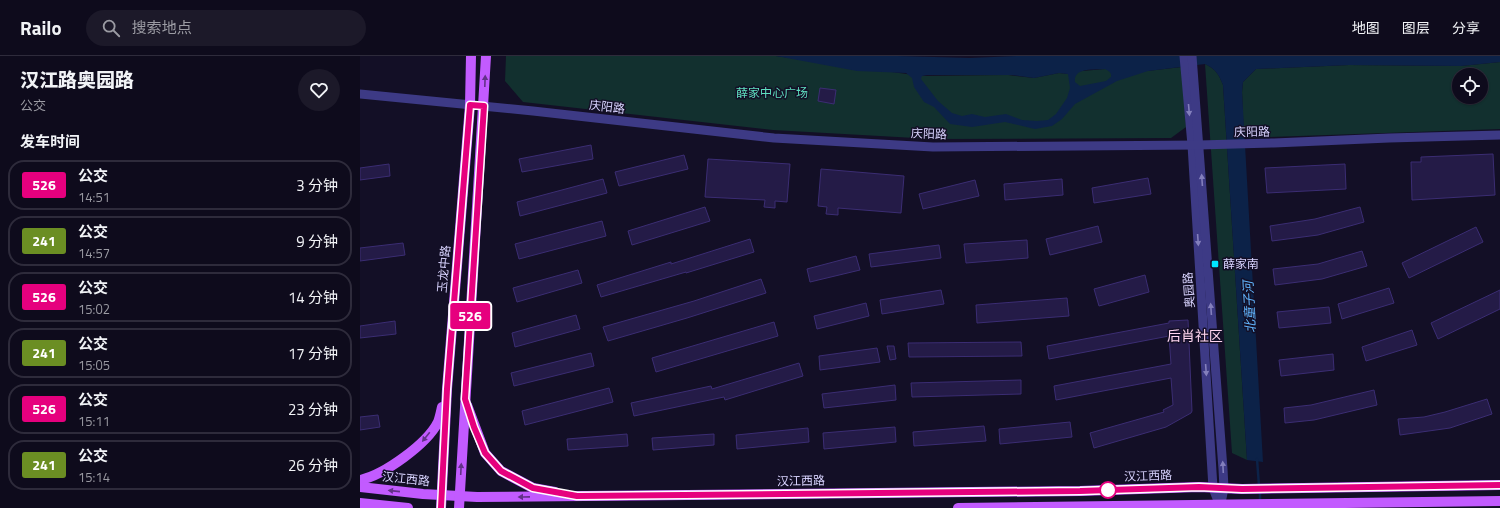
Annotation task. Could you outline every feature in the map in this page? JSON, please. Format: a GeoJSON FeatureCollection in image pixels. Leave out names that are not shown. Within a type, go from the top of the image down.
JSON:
{"type":"FeatureCollection","features":[{"type":"Feature","properties":{"kind":"main road","name":"玉龙中路"},"geometry":{"type":"LineString","coordinates":[[441,508],[447,389],[470,105],[471,56]]}},
{"type":"Feature","properties":{"kind":"main road"},"geometry":{"type":"LineString","coordinates":[[459,508],[486,56]]}},
{"type":"Feature","properties":{"kind":"main road"},"geometry":{"type":"LineString","coordinates":[[360,480],[380,472],[425,440],[438,422],[447,389]]}},
{"type":"Feature","properties":{"kind":"main road"},"geometry":{"type":"LineString","coordinates":[[465,399],[474,427],[485,453],[501,471],[533,488],[577,496]]}},
{"type":"Feature","properties":{"kind":"main road","name":"汉江西路"},"geometry":{"type":"LineString","coordinates":[[360,488],[442,496],[577,496],[1080,491],[1213,488],[1269,489],[1500,485]]}},
{"type":"Feature","properties":{"kind":"main road"},"geometry":{"type":"LineString","coordinates":[[958,508],[1220,507],[1273,504],[1500,501]]}},
{"type":"Feature","properties":{"kind":"main road"},"geometry":{"type":"LineString","coordinates":[[360,503],[408,508]]}},
{"type":"Feature","properties":{"kind":"street"},"geometry":{"type":"LineString","coordinates":[[1184,56],[1190,71]]}},
{"type":"Feature","properties":{"kind":"street"},"geometry":{"type":"LineString","coordinates":[[1190,71],[1192,56]]}},
{"type":"Feature","properties":{"kind":"street","name":"奥园路"},"geometry":{"type":"LineString","coordinates":[[1190,71],[1224,488],[1220,507]]}},
{"type":"Feature","properties":{"kind":"street","name":"庆阳路"},"geometry":{"type":"LineString","coordinates":[[360,94],[774,138],[933,147],[1251,144],[1500,135]]}},
{"type":"Feature","properties":{"kind":"street","name":"奥园路"},"geometry":{"type":"LineString","coordinates":[[1196,145],[1213,488],[1220,507]]}},
{"type":"Feature","properties":{"kind":"green space","name":"薛家中心广场"},"geometry":{"type":"Polygon","coordinates":[[[506,56],[776,56],[921,76],[1008,75],[1034,78],[1059,73],[1068,74],[1105,69],[1147,71],[1182,67],[1186,127],[1171,138],[933,139],[773,130],[523,102],[505,81],[506,56]]]}},
{"type":"Feature","properties":{"kind":"green space"},"geometry":{"type":"Polygon","coordinates":[[[1500,62],[1500,129],[1244,138],[1243,82],[1256,69],[1349,65],[1461,66],[1500,62]]]}},
{"type":"Feature","properties":{"kind":"green space"},"geometry":{"type":"Polygon","coordinates":[[[1205,64],[1217,73],[1223,85],[1247,460],[1232,453],[1205,64]]]}},
{"type":"Feature","properties":{"kind":"water"},"geometry":{"type":"Polygon","coordinates":[[[776,56],[898,56],[970,58],[1016,56],[1500,56],[1500,62],[1461,66],[1349,65],[1256,69],[1243,82],[1242,92],[1263,462],[1247,460],[1223,85],[1214,70],[1205,64],[1148,71],[1117,81],[1075,104],[1062,119],[1052,126],[1035,129],[1005,122],[972,127],[950,124],[934,107],[924,102],[914,87],[912,78],[906,73],[857,71],[776,56]],[[1105,69],[1086,70],[1081,72],[1075,77],[1075,82],[1080,86],[1106,81],[1111,77],[1111,74],[1105,69]],[[1059,73],[1034,78],[1012,75],[927,75],[922,76],[921,79],[938,101],[952,113],[962,116],[972,114],[985,117],[1006,114],[1022,120],[1037,121],[1048,120],[1056,114],[1067,98],[1070,88],[1068,74],[1059,73]]]}},
{"type":"Feature","properties":{"kind":"building"},"geometry":{"type":"Polygon","coordinates":[[[820,88],[836,90],[834,104],[818,101],[820,88]]]}},
{"type":"Feature","properties":{"kind":"building"},"geometry":{"type":"Polygon","coordinates":[[[591,145],[593,159],[522,172],[519,159],[591,145]]]}},
{"type":"Feature","properties":{"kind":"building"},"geometry":{"type":"Polygon","coordinates":[[[1493,154],[1495,195],[1412,200],[1411,162],[1421,162],[1421,157],[1493,154]]]}},
{"type":"Feature","properties":{"kind":"building"},"geometry":{"type":"Polygon","coordinates":[[[684,155],[688,169],[619,186],[615,172],[684,155]]]}},
{"type":"Feature","properties":{"kind":"building"},"geometry":{"type":"Polygon","coordinates":[[[708,159],[790,164],[787,202],[775,201],[775,208],[764,207],[765,200],[705,197],[708,159]]]}},
{"type":"Feature","properties":{"kind":"building"},"geometry":{"type":"Polygon","coordinates":[[[389,164],[390,176],[360,180],[360,168],[389,164]]]}},
{"type":"Feature","properties":{"kind":"building"},"geometry":{"type":"Polygon","coordinates":[[[1345,164],[1346,189],[1267,193],[1265,168],[1345,164]]]}},
{"type":"Feature","properties":{"kind":"building"},"geometry":{"type":"Polygon","coordinates":[[[821,169],[904,176],[901,213],[838,208],[838,215],[826,214],[827,207],[818,206],[821,169]]]}},
{"type":"Feature","properties":{"kind":"building"},"geometry":{"type":"Polygon","coordinates":[[[1148,178],[1151,194],[1094,203],[1092,188],[1148,178]]]}},
{"type":"Feature","properties":{"kind":"building"},"geometry":{"type":"Polygon","coordinates":[[[603,179],[607,193],[520,216],[517,202],[603,179]]]}},
{"type":"Feature","properties":{"kind":"building"},"geometry":{"type":"Polygon","coordinates":[[[1062,179],[1063,195],[1005,200],[1004,184],[1062,179]]]}},
{"type":"Feature","properties":{"kind":"building"},"geometry":{"type":"Polygon","coordinates":[[[975,180],[979,196],[923,209],[919,194],[975,180]]]}},
{"type":"Feature","properties":{"kind":"building"},"geometry":{"type":"Polygon","coordinates":[[[705,207],[710,221],[632,245],[628,231],[705,207]]]}},
{"type":"Feature","properties":{"kind":"building"},"geometry":{"type":"Polygon","coordinates":[[[1360,207],[1364,222],[1318,235],[1272,241],[1270,226],[1315,219],[1360,207]]]}},
{"type":"Feature","properties":{"kind":"building"},"geometry":{"type":"Polygon","coordinates":[[[602,221],[606,236],[519,259],[515,244],[602,221]]]}},
{"type":"Feature","properties":{"kind":"building"},"geometry":{"type":"Polygon","coordinates":[[[1098,226],[1102,242],[1050,255],[1046,239],[1098,226]]]}},
{"type":"Feature","properties":{"kind":"building"},"geometry":{"type":"Polygon","coordinates":[[[1476,227],[1483,242],[1409,278],[1402,263],[1476,227]]]}},
{"type":"Feature","properties":{"kind":"building"},"geometry":{"type":"Polygon","coordinates":[[[750,239],[754,252],[601,297],[597,285],[750,239]]]}},
{"type":"Feature","properties":{"kind":"building"},"geometry":{"type":"Polygon","coordinates":[[[1027,240],[1028,258],[966,263],[964,244],[1027,240]]]}},
{"type":"Feature","properties":{"kind":"building"},"geometry":{"type":"Polygon","coordinates":[[[403,243],[405,255],[360,261],[360,248],[403,243]]]}},
{"type":"Feature","properties":{"kind":"building"},"geometry":{"type":"Polygon","coordinates":[[[939,245],[941,258],[871,267],[869,254],[939,245]]]}},
{"type":"Feature","properties":{"kind":"building"},"geometry":{"type":"Polygon","coordinates":[[[1362,251],[1367,266],[1322,279],[1275,285],[1273,269],[1318,264],[1362,251]]]}},
{"type":"Feature","properties":{"kind":"building"},"geometry":{"type":"Polygon","coordinates":[[[856,256],[860,270],[810,282],[807,269],[856,256]]]}},
{"type":"Feature","properties":{"kind":"building"},"geometry":{"type":"Polygon","coordinates":[[[578,270],[582,283],[517,302],[513,288],[578,270]]]}},
{"type":"Feature","properties":{"kind":"building"},"geometry":{"type":"Polygon","coordinates":[[[1145,275],[1149,292],[1099,306],[1094,289],[1145,275]]]}},
{"type":"Feature","properties":{"kind":"building"},"geometry":{"type":"Polygon","coordinates":[[[761,279],[766,293],[687,318],[608,341],[603,327],[694,301],[761,279]]]}},
{"type":"Feature","properties":{"kind":"building"},"geometry":{"type":"Polygon","coordinates":[[[1389,288],[1394,303],[1342,319],[1338,304],[1389,288]]]}},
{"type":"Feature","properties":{"kind":"building"},"geometry":{"type":"Polygon","coordinates":[[[941,290],[944,304],[882,314],[880,300],[941,290]]]}},
{"type":"Feature","properties":{"kind":"building"},"geometry":{"type":"Polygon","coordinates":[[[1500,290],[1500,309],[1438,339],[1431,323],[1500,290]]]}},
{"type":"Feature","properties":{"kind":"building"},"geometry":{"type":"Polygon","coordinates":[[[1067,298],[1069,316],[977,323],[976,305],[1067,298]]]}},
{"type":"Feature","properties":{"kind":"building"},"geometry":{"type":"Polygon","coordinates":[[[866,303],[869,316],[817,329],[814,316],[866,303]]]}},
{"type":"Feature","properties":{"kind":"building"},"geometry":{"type":"Polygon","coordinates":[[[1329,307],[1331,323],[1279,328],[1277,312],[1329,307]]]}},
{"type":"Feature","properties":{"kind":"building"},"geometry":{"type":"Polygon","coordinates":[[[576,315],[580,329],[515,347],[512,333],[576,315]]]}},
{"type":"Feature","properties":{"kind":"building"},"geometry":{"type":"Polygon","coordinates":[[[1188,320],[1191,413],[1166,427],[1094,448],[1090,433],[1164,412],[1163,410],[1173,405],[1171,378],[1056,400],[1054,386],[1171,364],[1169,336],[1049,359],[1047,346],[1169,323],[1169,321],[1188,320]]]}},
{"type":"Feature","properties":{"kind":"building"},"geometry":{"type":"Polygon","coordinates":[[[395,321],[396,334],[360,338],[360,326],[395,321]]]}},
{"type":"Feature","properties":{"kind":"building"},"geometry":{"type":"Polygon","coordinates":[[[774,322],[778,336],[656,372],[652,358],[774,322]]]}},
{"type":"Feature","properties":{"kind":"building"},"geometry":{"type":"Polygon","coordinates":[[[1412,330],[1417,345],[1366,361],[1362,347],[1412,330]]]}},
{"type":"Feature","properties":{"kind":"building"},"geometry":{"type":"Polygon","coordinates":[[[1021,342],[1022,356],[909,357],[908,343],[1021,342]]]}},
{"type":"Feature","properties":{"kind":"building"},"geometry":{"type":"Polygon","coordinates":[[[887,346],[894,346],[896,359],[890,360],[887,346]]]}},
{"type":"Feature","properties":{"kind":"building"},"geometry":{"type":"Polygon","coordinates":[[[877,348],[880,362],[820,370],[819,356],[877,348]]]}},
{"type":"Feature","properties":{"kind":"building"},"geometry":{"type":"Polygon","coordinates":[[[591,353],[594,366],[514,386],[511,373],[591,353]]]}},
{"type":"Feature","properties":{"kind":"building"},"geometry":{"type":"Polygon","coordinates":[[[1333,354],[1334,370],[1281,376],[1279,360],[1333,354]]]}},
{"type":"Feature","properties":{"kind":"building"},"geometry":{"type":"Polygon","coordinates":[[[799,363],[803,376],[725,400],[724,397],[634,416],[631,403],[711,386],[712,389],[799,363]]]}},
{"type":"Feature","properties":{"kind":"building"},"geometry":{"type":"Polygon","coordinates":[[[1021,380],[1021,394],[912,397],[911,383],[1021,380]]]}},
{"type":"Feature","properties":{"kind":"building"},"geometry":{"type":"Polygon","coordinates":[[[895,385],[896,400],[824,408],[822,394],[895,385]]]}},
{"type":"Feature","properties":{"kind":"building"},"geometry":{"type":"Polygon","coordinates":[[[609,388],[613,402],[525,425],[522,411],[609,388]]]}},
{"type":"Feature","properties":{"kind":"building"},"geometry":{"type":"Polygon","coordinates":[[[1374,390],[1377,405],[1314,420],[1285,423],[1284,408],[1311,405],[1374,390]]]}},
{"type":"Feature","properties":{"kind":"building"},"geometry":{"type":"Polygon","coordinates":[[[1487,399],[1492,414],[1450,428],[1400,435],[1398,419],[1424,417],[1487,399]]]}},
{"type":"Feature","properties":{"kind":"building"},"geometry":{"type":"Polygon","coordinates":[[[378,415],[380,427],[360,430],[360,417],[378,415]]]}},
{"type":"Feature","properties":{"kind":"building"},"geometry":{"type":"Polygon","coordinates":[[[1070,422],[1072,437],[1000,444],[999,429],[1070,422]]]}},
{"type":"Feature","properties":{"kind":"building"},"geometry":{"type":"Polygon","coordinates":[[[984,426],[986,441],[914,446],[913,432],[984,426]]]}},
{"type":"Feature","properties":{"kind":"building"},"geometry":{"type":"Polygon","coordinates":[[[895,427],[896,442],[824,449],[823,433],[895,427]]]}},
{"type":"Feature","properties":{"kind":"building"},"geometry":{"type":"Polygon","coordinates":[[[808,428],[809,442],[737,449],[736,435],[808,428]]]}},
{"type":"Feature","properties":{"kind":"building"},"geometry":{"type":"Polygon","coordinates":[[[627,434],[628,446],[568,450],[567,439],[627,434]]]}},
{"type":"Feature","properties":{"kind":"building"},"geometry":{"type":"Polygon","coordinates":[[[714,434],[714,445],[653,450],[652,438],[714,434]]]}},
{"type":"Feature","properties":{"kind":"waterway","name":"北童子河"},"geometry":{"type":"LineString","coordinates":[[1257,459],[1259,486]]}},
{"type":"Feature","properties":{"kind":"waterway","name":"北童子河"},"geometry":{"type":"LineString","coordinates":[[1260,491],[1260,502]]}},
{"type":"Feature","properties":{"kind":"bus line","name":"526"},"geometry":{"type":"LineString","coordinates":[[441,508],[447,389],[470,105],[484,106],[465,399],[474,427],[485,453],[501,471],[533,488],[577,496],[1080,491],[1199,487],[1242,489],[1500,485]]}},
{"type":"Feature","properties":{"kind":"place","name":"薛家南"},"geometry":{"type":"Point","coordinates":[1215,264]}},
{"type":"Feature","properties":{"kind":"district","name":"后肖社区"},"geometry":{"type":"Point","coordinates":[1195,336]}}]}
